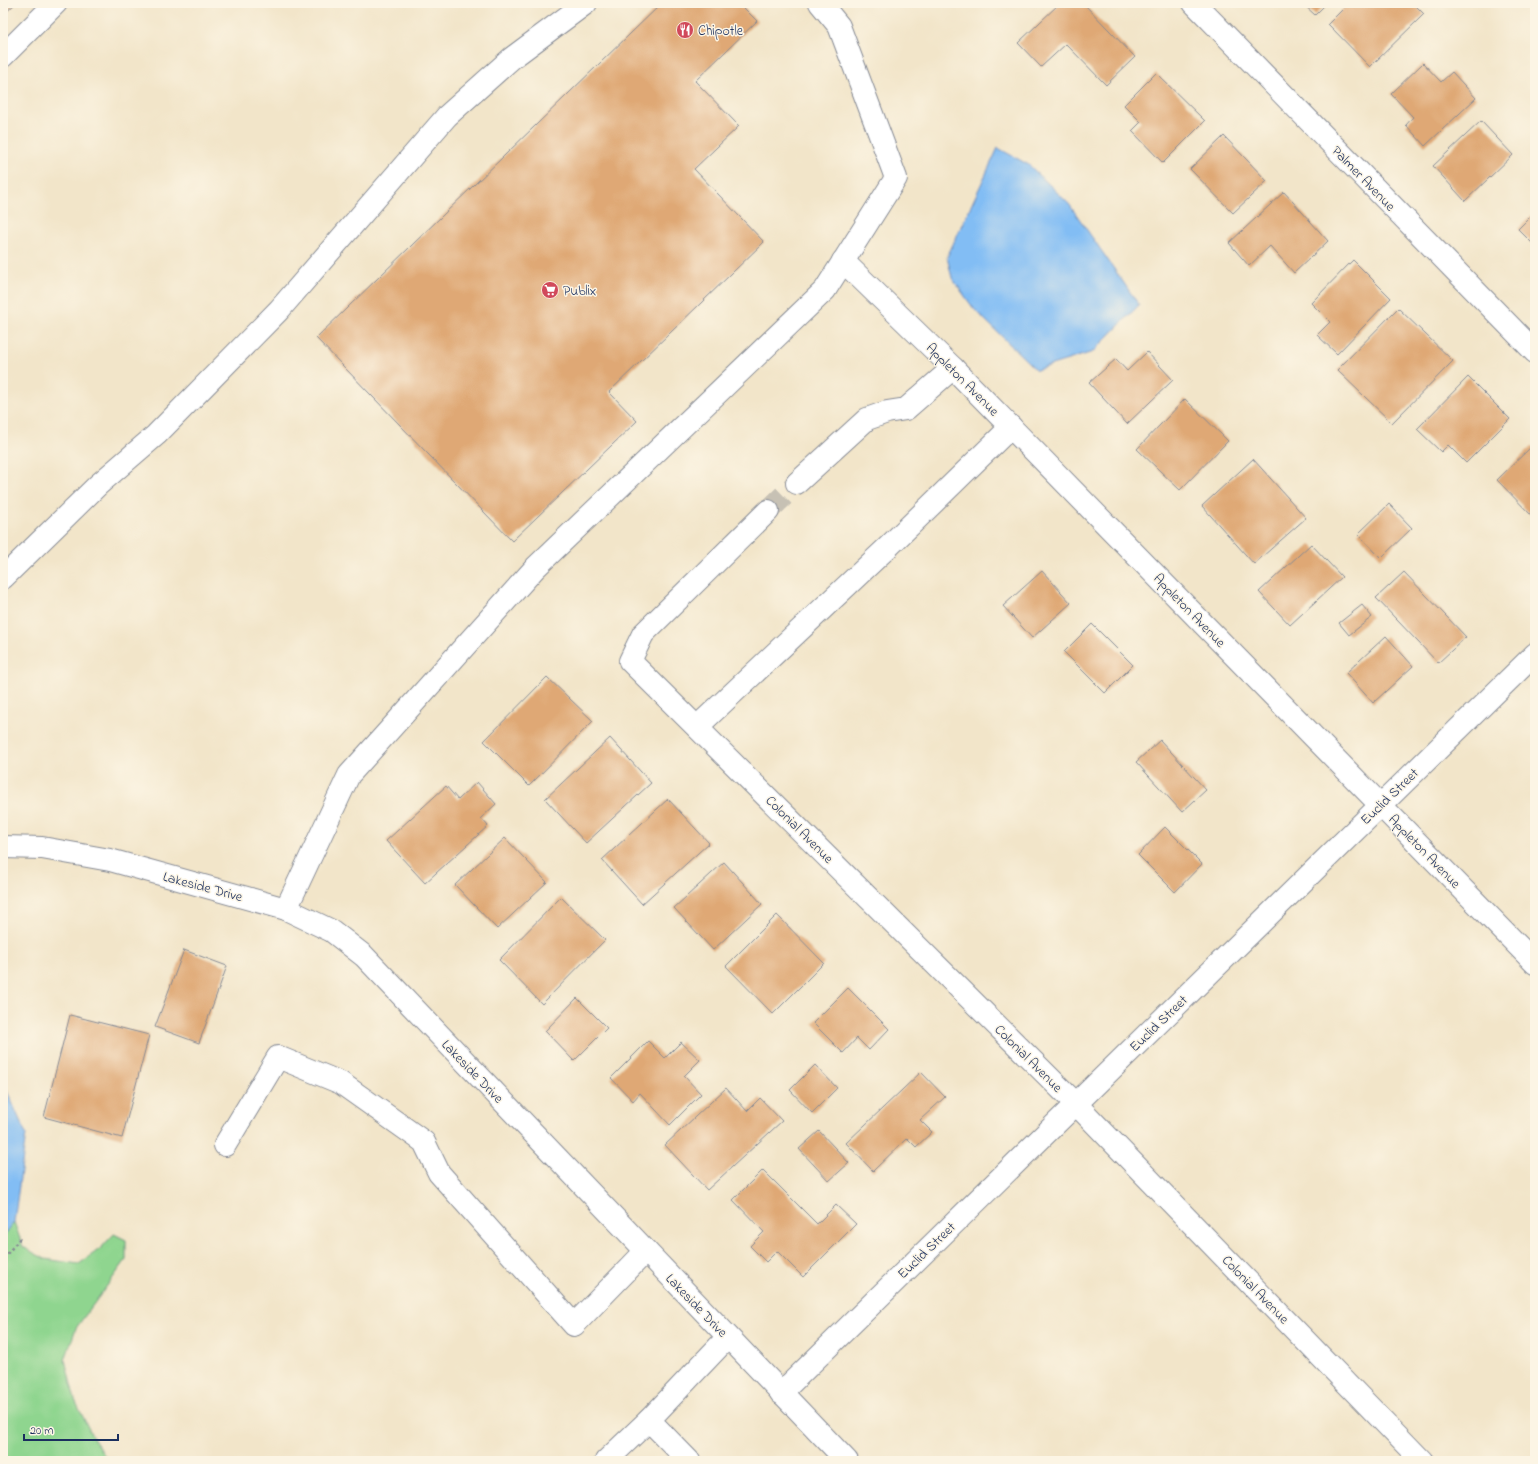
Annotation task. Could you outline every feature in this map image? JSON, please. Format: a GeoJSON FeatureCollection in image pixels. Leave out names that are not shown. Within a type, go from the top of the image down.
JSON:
{"type":"FeatureCollection","features":[{"type":"Feature","properties":{"kind":"street"},"geometry":{"type":"LineString","coordinates":[[3,56],[56,3]]}},
{"type":"Feature","properties":{"kind":"street"},"geometry":{"type":"LineString","coordinates":[[3,578],[98,485],[156,435],[279,310],[447,116],[507,63],[586,3]]}},
{"type":"Feature","properties":{"kind":"street"},"geometry":{"type":"LineString","coordinates":[[286,909],[349,776],[536,567],[825,290],[896,178],[839,26],[820,3]]}},
{"type":"Feature","properties":{"kind":"street","name":"Palmer Avenue"},"geometry":{"type":"LineString","coordinates":[[1194,3],[1535,352]]}},
{"type":"Feature","properties":{"kind":"street","name":"Appleton Avenue"},"geometry":{"type":"LineString","coordinates":[[843,261],[953,368],[1535,963]]}},
{"type":"Feature","properties":{"kind":"street"},"geometry":{"type":"LineString","coordinates":[[797,483],[867,419],[887,412],[906,409],[953,368]]}},
{"type":"Feature","properties":{"kind":"street"},"geometry":{"type":"LineString","coordinates":[[697,727],[889,546],[1011,427]]}},
{"type":"Feature","properties":{"kind":"street","name":"Colonial Avenue"},"geometry":{"type":"LineString","coordinates":[[768,511],[643,634],[630,661],[1076,1103],[1422,1461]]}},
{"type":"Feature","properties":{"kind":"street","name":"Euclid Street"},"geometry":{"type":"LineString","coordinates":[[781,1393],[1535,654]]}},
{"type":"Feature","properties":{"kind":"street","name":"Lakeside Drive"},"geometry":{"type":"LineString","coordinates":[[5,847],[42,848],[110,860],[286,909],[332,931],[364,956],[847,1461]]}},
{"type":"Feature","properties":{"kind":"street"},"geometry":{"type":"LineString","coordinates":[[225,1146],[278,1057],[340,1083],[424,1142],[439,1173],[574,1326],[646,1252]]}},
{"type":"Feature","properties":{"kind":"street"},"geometry":{"type":"LineString","coordinates":[[606,1461],[649,1420],[728,1337]]}},
{"type":"Feature","properties":{"kind":"street"},"geometry":{"type":"LineString","coordinates":[[649,1420],[689,1461]]}},
{"type":"Feature","properties":{"kind":"path"},"geometry":{"type":"LineString","coordinates":[[3,1260],[20,1238]]}},
{"type":"Feature","properties":{"kind":"green space"},"geometry":{"type":"Polygon","coordinates":[[[14,1222],[23,1247],[45,1259],[79,1264],[101,1248],[114,1234],[126,1240],[126,1260],[76,1328],[65,1360],[75,1400],[93,1438],[108,1461],[3,1461],[3,1237],[14,1222]]]}},
{"type":"Feature","properties":{"kind":"water"},"geometry":{"type":"Polygon","coordinates":[[[998,148],[1029,165],[1069,204],[1139,305],[1093,352],[1036,370],[974,309],[952,278],[947,257],[998,148]]]}},
{"type":"Feature","properties":{"kind":"water"},"geometry":{"type":"Polygon","coordinates":[[[3,1082],[26,1134],[14,1222],[3,1237],[3,1082]]]}},
{"type":"Feature","properties":{"kind":"building"},"geometry":{"type":"Polygon","coordinates":[[[3,3],[16,3],[3,15],[3,3]]]}},
{"type":"Feature","properties":{"kind":"building"},"geometry":{"type":"Polygon","coordinates":[[[662,3],[739,3],[757,21],[695,81],[739,126],[694,169],[764,242],[609,392],[637,421],[512,541],[316,338],[662,3]]]}},
{"type":"Feature","properties":{"kind":"building"},"geometry":{"type":"Polygon","coordinates":[[[1060,3],[1083,3],[1135,57],[1106,85],[1066,44],[1041,67],[1018,43],[1060,3]]]}},
{"type":"Feature","properties":{"kind":"building"},"geometry":{"type":"Polygon","coordinates":[[[1302,3],[1327,3],[1315,15],[1302,3]]]}},
{"type":"Feature","properties":{"kind":"building"},"geometry":{"type":"Polygon","coordinates":[[[1349,3],[1413,3],[1424,14],[1370,67],[1328,24],[1349,3]]]}},
{"type":"Feature","properties":{"kind":"building"},"geometry":{"type":"Polygon","coordinates":[[[1423,63],[1441,82],[1452,72],[1476,98],[1425,146],[1406,125],[1413,117],[1391,94],[1423,63]]]}},
{"type":"Feature","properties":{"kind":"building"},"geometry":{"type":"Polygon","coordinates":[[[1156,73],[1205,121],[1163,163],[1132,131],[1141,122],[1124,105],[1156,73]]]}},
{"type":"Feature","properties":{"kind":"building"},"geometry":{"type":"Polygon","coordinates":[[[1481,121],[1513,155],[1465,201],[1433,166],[1481,121]]]}},
{"type":"Feature","properties":{"kind":"building"},"geometry":{"type":"Polygon","coordinates":[[[1224,136],[1267,181],[1233,213],[1190,169],[1224,136]]]}},
{"type":"Feature","properties":{"kind":"building"},"geometry":{"type":"Polygon","coordinates":[[[1284,192],[1328,241],[1294,273],[1270,246],[1249,266],[1229,243],[1284,192]]]}},
{"type":"Feature","properties":{"kind":"building"},"geometry":{"type":"Polygon","coordinates":[[[1535,212],[1535,246],[1518,229],[1535,212]]]}},
{"type":"Feature","properties":{"kind":"building"},"geometry":{"type":"Polygon","coordinates":[[[1353,260],[1391,298],[1337,354],[1317,335],[1330,322],[1311,303],[1353,260]]]}},
{"type":"Feature","properties":{"kind":"building"},"geometry":{"type":"Polygon","coordinates":[[[1398,308],[1453,361],[1392,423],[1337,370],[1398,308]]]}},
{"type":"Feature","properties":{"kind":"building"},"geometry":{"type":"Polygon","coordinates":[[[1147,352],[1173,380],[1127,424],[1089,383],[1116,359],[1127,371],[1147,352]]]}},
{"type":"Feature","properties":{"kind":"building"},"geometry":{"type":"Polygon","coordinates":[[[1468,377],[1510,419],[1466,463],[1448,445],[1441,452],[1417,429],[1468,377]]]}},
{"type":"Feature","properties":{"kind":"building"},"geometry":{"type":"Polygon","coordinates":[[[1185,399],[1228,441],[1180,490],[1137,449],[1185,399]]]}},
{"type":"Feature","properties":{"kind":"building"},"geometry":{"type":"Polygon","coordinates":[[[1532,446],[1535,449],[1535,519],[1497,480],[1532,446]]]}},
{"type":"Feature","properties":{"kind":"building"},"geometry":{"type":"Polygon","coordinates":[[[1253,459],[1306,518],[1254,564],[1202,506],[1253,459]]]}},
{"type":"Feature","properties":{"kind":"building"},"geometry":{"type":"Polygon","coordinates":[[[1389,504],[1412,528],[1381,558],[1358,534],[1389,504]]]}},
{"type":"Feature","properties":{"kind":"building"},"geometry":{"type":"Polygon","coordinates":[[[1311,544],[1342,577],[1290,625],[1259,592],[1311,544]]]}},
{"type":"Feature","properties":{"kind":"building"},"geometry":{"type":"Polygon","coordinates":[[[1042,571],[1071,603],[1032,638],[1003,606],[1042,571]]]}},
{"type":"Feature","properties":{"kind":"building"},"geometry":{"type":"Polygon","coordinates":[[[1404,572],[1466,637],[1438,663],[1376,598],[1404,572]]]}},
{"type":"Feature","properties":{"kind":"building"},"geometry":{"type":"Polygon","coordinates":[[[1362,605],[1372,617],[1349,635],[1339,623],[1362,605]]]}},
{"type":"Feature","properties":{"kind":"building"},"geometry":{"type":"Polygon","coordinates":[[[1092,624],[1133,665],[1105,693],[1064,652],[1092,624]]]}},
{"type":"Feature","properties":{"kind":"building"},"geometry":{"type":"Polygon","coordinates":[[[1386,636],[1413,666],[1373,703],[1346,673],[1386,636]]]}},
{"type":"Feature","properties":{"kind":"building"},"geometry":{"type":"Polygon","coordinates":[[[547,677],[593,721],[529,786],[484,741],[547,677]]]}},
{"type":"Feature","properties":{"kind":"building"},"geometry":{"type":"Polygon","coordinates":[[[610,738],[651,783],[586,843],[545,799],[610,738]]]}},
{"type":"Feature","properties":{"kind":"building"},"geometry":{"type":"Polygon","coordinates":[[[1160,740],[1206,790],[1182,812],[1136,762],[1160,740]]]}},
{"type":"Feature","properties":{"kind":"building"},"geometry":{"type":"Polygon","coordinates":[[[477,782],[496,804],[481,818],[488,826],[425,883],[386,841],[446,786],[458,800],[477,782]]]}},
{"type":"Feature","properties":{"kind":"building"},"geometry":{"type":"Polygon","coordinates":[[[668,799],[709,843],[642,904],[602,860],[668,799]]]}},
{"type":"Feature","properties":{"kind":"building"},"geometry":{"type":"Polygon","coordinates":[[[1165,827],[1202,864],[1175,892],[1138,855],[1165,827]]]}},
{"type":"Feature","properties":{"kind":"building"},"geometry":{"type":"Polygon","coordinates":[[[505,838],[547,882],[497,929],[455,885],[505,838]]]}},
{"type":"Feature","properties":{"kind":"building"},"geometry":{"type":"Polygon","coordinates":[[[724,862],[762,904],[713,950],[674,908],[724,862]]]}},
{"type":"Feature","properties":{"kind":"building"},"geometry":{"type":"Polygon","coordinates":[[[561,897],[605,940],[542,1004],[499,960],[561,897]]]}},
{"type":"Feature","properties":{"kind":"building"},"geometry":{"type":"Polygon","coordinates":[[[777,915],[824,963],[773,1014],[726,966],[777,915]]]}},
{"type":"Feature","properties":{"kind":"building"},"geometry":{"type":"Polygon","coordinates":[[[184,950],[227,966],[199,1043],[155,1027],[184,950]]]}},
{"type":"Feature","properties":{"kind":"building"},"geometry":{"type":"Polygon","coordinates":[[[848,988],[889,1029],[869,1050],[857,1038],[843,1053],[813,1023],[848,988]]]}},
{"type":"Feature","properties":{"kind":"building"},"geometry":{"type":"Polygon","coordinates":[[[577,998],[607,1028],[574,1061],[545,1031],[577,998]]]}},
{"type":"Feature","properties":{"kind":"building"},"geometry":{"type":"Polygon","coordinates":[[[70,1015],[149,1035],[122,1138],[44,1117],[70,1015]]]}},
{"type":"Feature","properties":{"kind":"building"},"geometry":{"type":"Polygon","coordinates":[[[648,1041],[665,1058],[681,1042],[700,1060],[684,1076],[701,1094],[670,1125],[640,1093],[633,1101],[611,1078],[648,1041]]]}},
{"type":"Feature","properties":{"kind":"building"},"geometry":{"type":"Polygon","coordinates":[[[815,1065],[837,1088],[812,1113],[790,1090],[815,1065]]]}},
{"type":"Feature","properties":{"kind":"building"},"geometry":{"type":"Polygon","coordinates":[[[921,1072],[945,1097],[920,1120],[932,1132],[916,1147],[907,1138],[873,1171],[846,1143],[921,1072]]]}},
{"type":"Feature","properties":{"kind":"building"},"geometry":{"type":"Polygon","coordinates":[[[726,1088],[747,1111],[760,1098],[782,1121],[707,1190],[665,1145],[726,1088]]]}},
{"type":"Feature","properties":{"kind":"building"},"geometry":{"type":"Polygon","coordinates":[[[819,1131],[849,1163],[829,1181],[799,1149],[819,1131]]]}},
{"type":"Feature","properties":{"kind":"building"},"geometry":{"type":"Polygon","coordinates":[[[763,1170],[817,1224],[836,1205],[856,1224],[803,1277],[777,1251],[766,1262],[750,1246],[764,1232],[733,1200],[763,1170]]]}},
{"type":"Feature","properties":{"kind":"tunnel"},"geometry":{"type":"LineString","coordinates":[[768,511],[797,483]]}},
{"type":"Feature","properties":{"kind":"place","name":"Chipotle"},"geometry":{"type":"Point","coordinates":[685,30]}},
{"type":"Feature","properties":{"kind":"place","name":"Publix"},"geometry":{"type":"Point","coordinates":[550,290]}}]}
